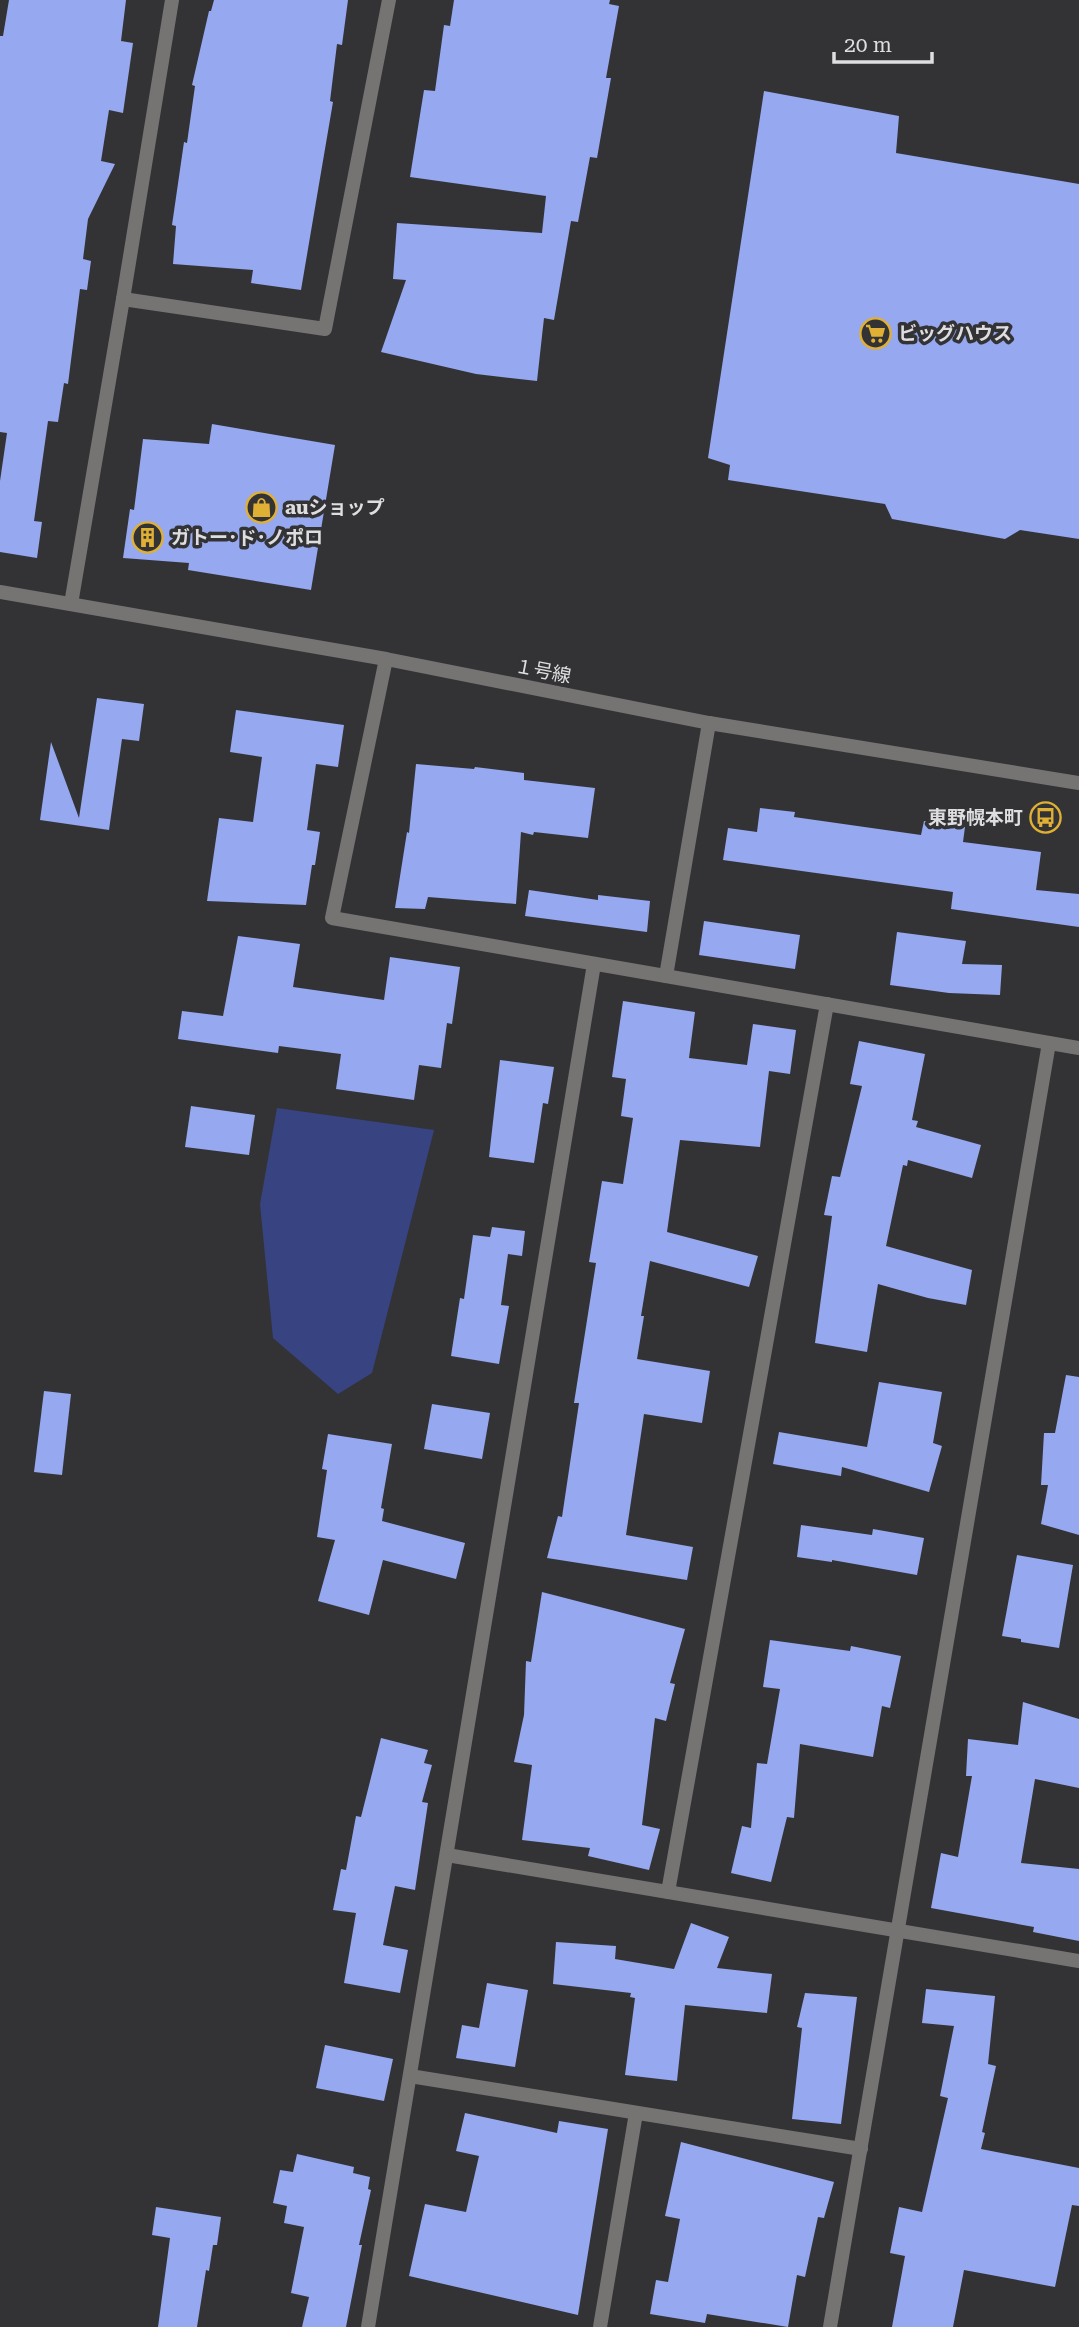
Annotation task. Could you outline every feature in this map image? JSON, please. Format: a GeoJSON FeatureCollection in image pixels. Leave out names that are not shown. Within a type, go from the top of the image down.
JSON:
{"type":"FeatureCollection","features":[{"type":"Feature","properties":{"kind":"street"},"geometry":{"type":"LineString","coordinates":[[71,604],[172,0]]}},
{"type":"Feature","properties":{"kind":"street"},"geometry":{"type":"LineString","coordinates":[[123,299],[325,329],[388,0]]}},
{"type":"Feature","properties":{"kind":"street","name":"１号線"},"geometry":{"type":"LineString","coordinates":[[0,592],[386,659],[709,723],[1079,783]]}},
{"type":"Feature","properties":{"kind":"street"},"geometry":{"type":"LineString","coordinates":[[386,659],[332,918],[1079,1048]]}},
{"type":"Feature","properties":{"kind":"street"},"geometry":{"type":"LineString","coordinates":[[666,976],[709,723]]}},
{"type":"Feature","properties":{"kind":"street"},"geometry":{"type":"LineString","coordinates":[[368,2327],[594,964]]}},
{"type":"Feature","properties":{"kind":"street"},"geometry":{"type":"LineString","coordinates":[[668,1892],[827,1004]]}},
{"type":"Feature","properties":{"kind":"street"},"geometry":{"type":"LineString","coordinates":[[830,2327],[1049,1042]]}},
{"type":"Feature","properties":{"kind":"street"},"geometry":{"type":"LineString","coordinates":[[447,1855],[1079,1961]]}},
{"type":"Feature","properties":{"kind":"street"},"geometry":{"type":"LineString","coordinates":[[410,2076],[861,2149]]}},
{"type":"Feature","properties":{"kind":"street"},"geometry":{"type":"LineString","coordinates":[[600,2327],[636,2113]]}},
{"type":"Feature","properties":{"kind":"shaded area"},"geometry":{"type":"Polygon","coordinates":[[[277,1108],[434,1130],[372,1373],[338,1394],[273,1338],[260,1204],[277,1108]]]}},
{"type":"Feature","properties":{"kind":"building"},"geometry":{"type":"Polygon","coordinates":[[[9,0],[126,0],[121,41],[133,43],[123,113],[109,110],[101,161],[115,164],[88,219],[83,259],[91,261],[87,290],[80,289],[68,384],[64,383],[58,422],[48,421],[34,521],[42,522],[37,558],[0,552],[0,481],[7,433],[0,432],[0,36],[3,36],[9,0]]]}},
{"type":"Feature","properties":{"kind":"building"},"geometry":{"type":"Polygon","coordinates":[[[214,0],[348,0],[342,45],[337,44],[330,101],[333,102],[301,290],[251,283],[253,270],[173,264],[176,226],[172,225],[184,142],[187,143],[195,86],[192,85],[214,0]]]}},
{"type":"Feature","properties":{"kind":"building"},"geometry":{"type":"Polygon","coordinates":[[[454,0],[610,0],[609,4],[619,6],[606,78],[611,78],[597,158],[590,157],[578,222],[571,221],[554,320],[544,318],[537,381],[476,374],[381,352],[406,280],[393,279],[397,223],[542,233],[546,196],[410,177],[424,90],[435,91],[444,25],[450,26],[454,0]]]}},
{"type":"Feature","properties":{"kind":"building"},"geometry":{"type":"Polygon","coordinates":[[[764,91],[899,116],[896,153],[1079,184],[1079,539],[1020,530],[1005,539],[892,519],[885,504],[728,480],[730,465],[708,458],[764,91]]]}},
{"type":"Feature","properties":{"kind":"building","name":"auショップ"},"geometry":{"type":"Polygon","coordinates":[[[212,424],[335,445],[311,590],[188,570],[189,563],[123,558],[130,509],[134,510],[143,439],[209,444],[212,424]]]}},
{"type":"Feature","properties":{"kind":"building"},"geometry":{"type":"Polygon","coordinates":[[[97,698],[144,704],[139,741],[122,739],[109,830],[40,820],[51,742],[79,818],[97,698]]]}},
{"type":"Feature","properties":{"kind":"building"},"geometry":{"type":"Polygon","coordinates":[[[236,710],[344,725],[338,767],[316,764],[307,830],[320,832],[306,905],[207,901],[219,818],[253,822],[262,757],[230,752],[236,710]]]}},
{"type":"Feature","properties":{"kind":"building"},"geometry":{"type":"Polygon","coordinates":[[[416,764],[524,773],[524,780],[595,788],[588,838],[521,832],[516,904],[428,897],[425,909],[395,908],[407,832],[409,833],[416,764]]]}},
{"type":"Feature","properties":{"kind":"building"},"geometry":{"type":"Polygon","coordinates":[[[760,808],[795,812],[794,817],[921,835],[924,821],[965,827],[963,842],[1041,852],[1036,890],[1079,894],[1079,927],[951,909],[953,892],[723,860],[728,828],[757,832],[760,808]]]}},
{"type":"Feature","properties":{"kind":"building"},"geometry":{"type":"Polygon","coordinates":[[[529,890],[598,900],[598,895],[650,901],[647,932],[525,916],[529,890]]]}},
{"type":"Feature","properties":{"kind":"building"},"geometry":{"type":"Polygon","coordinates":[[[704,921],[800,935],[795,969],[699,955],[704,921]]]}},
{"type":"Feature","properties":{"kind":"building"},"geometry":{"type":"Polygon","coordinates":[[[897,932],[966,941],[962,964],[1002,965],[1000,995],[949,993],[890,985],[897,932]]]}},
{"type":"Feature","properties":{"kind":"building"},"geometry":{"type":"Polygon","coordinates":[[[238,936],[300,944],[293,987],[384,1000],[390,957],[460,967],[452,1024],[447,1023],[441,1068],[419,1065],[414,1100],[336,1089],[341,1054],[279,1046],[278,1053],[178,1039],[182,1011],[223,1016],[238,936]]]}},
{"type":"Feature","properties":{"kind":"building"},"geometry":{"type":"Polygon","coordinates":[[[623,1001],[695,1012],[689,1058],[747,1065],[753,1024],[796,1030],[790,1074],[769,1071],[760,1147],[680,1140],[667,1232],[758,1256],[749,1287],[650,1261],[637,1359],[710,1371],[702,1423],[644,1414],[626,1535],[693,1547],[687,1580],[547,1558],[558,1516],[562,1517],[579,1403],[574,1403],[596,1263],[589,1262],[602,1181],[623,1184],[633,1118],[621,1116],[626,1079],[612,1077],[623,1001]]]}},
{"type":"Feature","properties":{"kind":"building"},"geometry":{"type":"Polygon","coordinates":[[[859,1041],[925,1054],[912,1120],[918,1121],[916,1127],[981,1145],[972,1178],[908,1160],[907,1166],[903,1165],[886,1246],[972,1270],[966,1305],[878,1284],[867,1352],[815,1343],[832,1216],[824,1215],[832,1176],[840,1177],[862,1086],[850,1084],[859,1041]]]}},
{"type":"Feature","properties":{"kind":"building"},"geometry":{"type":"Polygon","coordinates":[[[500,1060],[554,1067],[548,1104],[543,1103],[534,1163],[489,1157],[500,1060]]]}},
{"type":"Feature","properties":{"kind":"building"},"geometry":{"type":"Polygon","coordinates":[[[191,1106],[255,1115],[249,1155],[185,1147],[191,1106]]]}},
{"type":"Feature","properties":{"kind":"building"},"geometry":{"type":"Polygon","coordinates":[[[492,1227],[525,1231],[522,1256],[508,1254],[501,1305],[509,1306],[499,1364],[451,1356],[460,1298],[464,1299],[473,1235],[490,1237],[492,1227]]]}},
{"type":"Feature","properties":{"kind":"building"},"geometry":{"type":"Polygon","coordinates":[[[1066,1375],[1079,1377],[1079,1535],[1041,1524],[1048,1485],[1041,1485],[1044,1433],[1055,1433],[1066,1375]]]}},
{"type":"Feature","properties":{"kind":"building"},"geometry":{"type":"Polygon","coordinates":[[[879,1382],[942,1392],[933,1443],[942,1446],[929,1492],[842,1467],[841,1476],[773,1464],[779,1432],[867,1447],[879,1382]]]}},
{"type":"Feature","properties":{"kind":"building"},"geometry":{"type":"Polygon","coordinates":[[[44,1391],[71,1394],[62,1475],[34,1472],[44,1391]]]}},
{"type":"Feature","properties":{"kind":"building"},"geometry":{"type":"Polygon","coordinates":[[[432,1404],[490,1413],[482,1459],[424,1449],[432,1404]]]}},
{"type":"Feature","properties":{"kind":"building"},"geometry":{"type":"Polygon","coordinates":[[[328,1434],[392,1444],[381,1508],[384,1509],[382,1521],[465,1543],[456,1579],[383,1560],[369,1615],[318,1601],[335,1540],[317,1537],[327,1470],[322,1469],[328,1434]]]}},
{"type":"Feature","properties":{"kind":"building"},"geometry":{"type":"Polygon","coordinates":[[[801,1525],[872,1535],[873,1529],[924,1538],[917,1575],[832,1560],[797,1557],[801,1525]]]}},
{"type":"Feature","properties":{"kind":"building"},"geometry":{"type":"Polygon","coordinates":[[[1017,1555],[1073,1565],[1059,1648],[1002,1636],[1017,1555]]]}},
{"type":"Feature","properties":{"kind":"building"},"geometry":{"type":"Polygon","coordinates":[[[542,1592],[685,1629],[670,1683],[675,1684],[666,1721],[655,1718],[642,1825],[660,1829],[649,1870],[588,1856],[590,1848],[522,1840],[532,1765],[514,1762],[524,1715],[526,1661],[531,1662],[542,1592]]]}},
{"type":"Feature","properties":{"kind":"building"},"geometry":{"type":"Polygon","coordinates":[[[770,1640],[850,1651],[851,1646],[901,1656],[890,1708],[882,1706],[873,1757],[800,1744],[794,1818],[787,1817],[771,1882],[731,1873],[742,1826],[751,1828],[757,1763],[767,1764],[780,1689],[763,1687],[770,1640]]]}},
{"type":"Feature","properties":{"kind":"building"},"geometry":{"type":"Polygon","coordinates":[[[1023,1702],[1079,1719],[1079,1788],[1035,1779],[1021,1863],[1079,1869],[1079,1941],[1033,1932],[1034,1927],[931,1908],[941,1853],[958,1857],[972,1776],[966,1776],[968,1739],[1018,1745],[1023,1702]]]}},
{"type":"Feature","properties":{"kind":"building"},"geometry":{"type":"Polygon","coordinates":[[[381,1738],[428,1750],[424,1763],[432,1765],[422,1802],[428,1803],[415,1890],[395,1886],[383,1945],[408,1950],[400,1993],[344,1983],[356,1913],[333,1910],[341,1869],[346,1870],[356,1816],[361,1817],[381,1738]]]}},
{"type":"Feature","properties":{"kind":"building"},"geometry":{"type":"Polygon","coordinates":[[[691,1923],[729,1937],[717,1968],[772,1974],[767,2013],[685,2005],[677,2081],[625,2075],[635,1998],[630,1997],[631,1993],[553,1984],[556,1942],[616,1946],[615,1959],[674,1969],[691,1923]]]}},
{"type":"Feature","properties":{"kind":"building"},"geometry":{"type":"Polygon","coordinates":[[[487,1983],[528,1990],[515,2067],[456,2058],[462,2025],[479,2028],[487,1983]]]}},
{"type":"Feature","properties":{"kind":"building"},"geometry":{"type":"Polygon","coordinates":[[[926,1989],[995,1996],[988,2064],[996,2066],[981,2149],[1079,2168],[1079,2206],[1072,2205],[1055,2287],[964,2270],[953,2327],[892,2327],[905,2256],[890,2253],[899,2207],[922,2212],[948,2098],[940,2096],[954,2026],[922,2023],[926,1989]]]}},
{"type":"Feature","properties":{"kind":"building"},"geometry":{"type":"Polygon","coordinates":[[[805,1993],[857,1997],[841,2124],[792,2119],[802,2028],[797,2027],[805,1993]]]}},
{"type":"Feature","properties":{"kind":"building"},"geometry":{"type":"Polygon","coordinates":[[[325,2045],[393,2059],[384,2101],[316,2088],[325,2045]]]}},
{"type":"Feature","properties":{"kind":"building"},"geometry":{"type":"Polygon","coordinates":[[[465,2113],[557,2133],[559,2121],[608,2129],[578,2315],[409,2276],[425,2204],[466,2212],[479,2156],[456,2151],[465,2113]]]}},
{"type":"Feature","properties":{"kind":"building"},"geometry":{"type":"Polygon","coordinates":[[[681,2142],[834,2182],[824,2218],[818,2217],[805,2277],[797,2275],[788,2327],[707,2314],[705,2323],[650,2314],[656,2280],[668,2282],[680,2219],[665,2216],[681,2142]]]}},
{"type":"Feature","properties":{"kind":"building"},"geometry":{"type":"Polygon","coordinates":[[[297,2154],[354,2167],[353,2173],[370,2177],[368,2189],[371,2190],[346,2327],[302,2327],[309,2297],[291,2293],[304,2227],[284,2223],[287,2206],[273,2203],[280,2170],[293,2172],[297,2154]]]}},
{"type":"Feature","properties":{"kind":"building"},"geometry":{"type":"Polygon","coordinates":[[[156,2207],[221,2217],[217,2245],[213,2245],[209,2271],[206,2270],[197,2327],[158,2327],[170,2238],[152,2235],[156,2207]]]}},
{"type":"Feature","properties":{"kind":"place","name":"ビッグハウス"},"geometry":{"type":"Point","coordinates":[875,333]}},
{"type":"Feature","properties":{"kind":"place","name":"auショップ"},"geometry":{"type":"Point","coordinates":[262,507]}},
{"type":"Feature","properties":{"kind":"place","name":"ガトー･ド･ノポロ"},"geometry":{"type":"Point","coordinates":[148,537]}},
{"type":"Feature","properties":{"kind":"place","name":"東野幌本町"},"geometry":{"type":"Point","coordinates":[1046,817]}}]}
